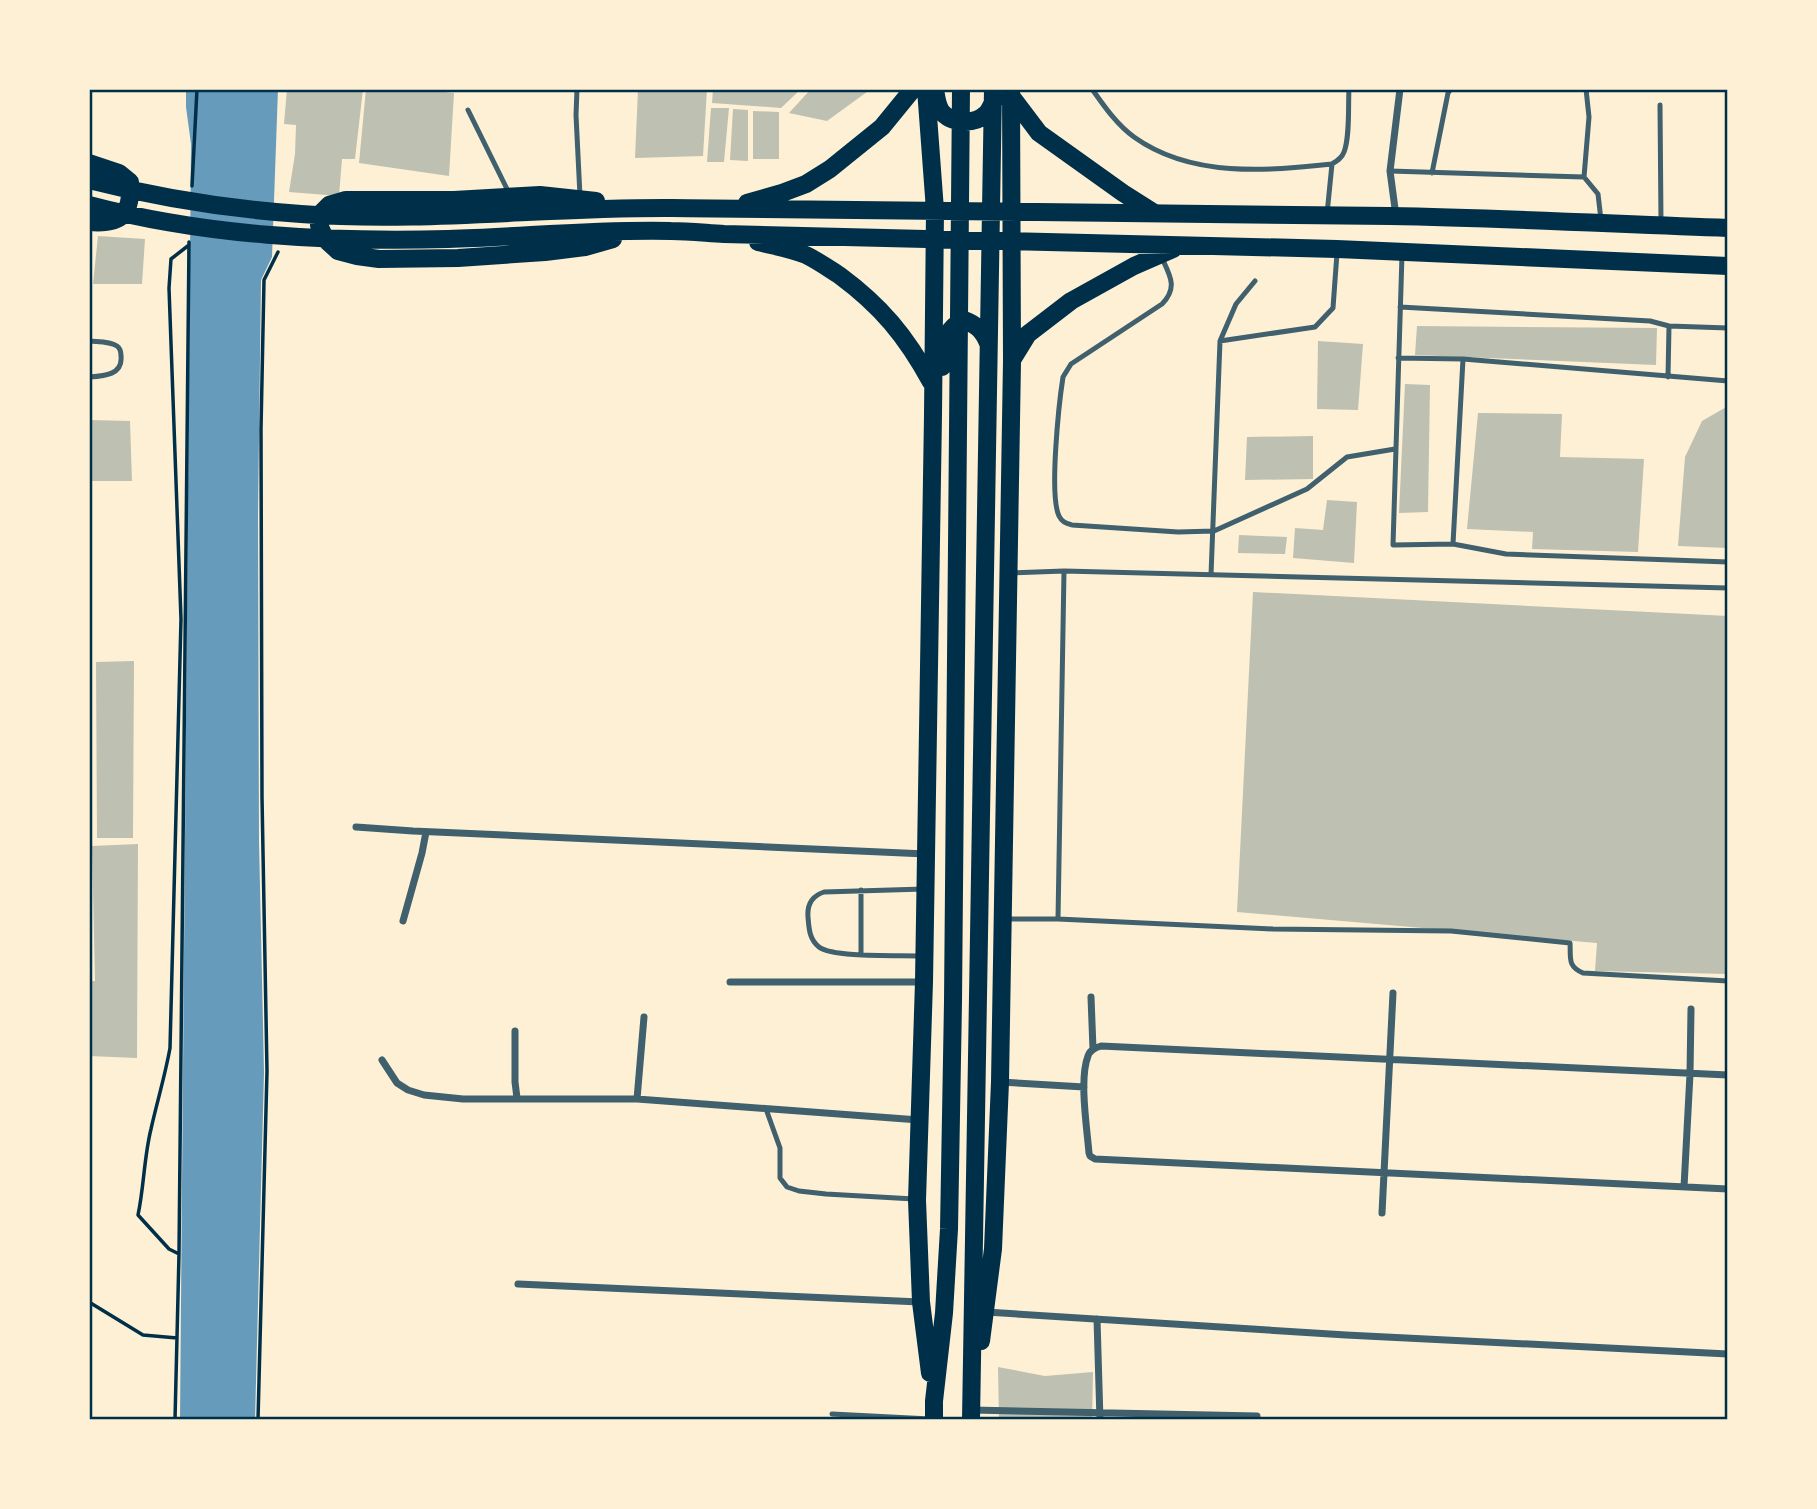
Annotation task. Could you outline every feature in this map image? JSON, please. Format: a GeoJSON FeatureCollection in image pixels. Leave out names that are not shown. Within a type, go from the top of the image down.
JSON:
{"type":"FeatureCollection","features":[{"type":"Feature","properties":{"kind":"main road"},"geometry":{"type":"LineString","coordinates":[[727,209],[806,184],[830,169],[882,127],[913,89]]}},
{"type":"Feature","properties":{"kind":"main road"},"geometry":{"type":"LineString","coordinates":[[926,89],[935,210],[927,854],[917,1200],[921,1303],[934,1413]]}},
{"type":"Feature","properties":{"kind":"main road"},"geometry":{"type":"LineString","coordinates":[[935,89],[942,112],[957,121],[972,121],[986,114],[994,101],[1007,91]]}},
{"type":"Feature","properties":{"kind":"main road"},"geometry":{"type":"LineString","coordinates":[[934,1413],[949,1229],[961,89]]}},
{"type":"Feature","properties":{"kind":"main road"},"geometry":{"type":"LineString","coordinates":[[971,1415],[993,89]]}},
{"type":"Feature","properties":{"kind":"main road"},"geometry":{"type":"LineString","coordinates":[[971,1415],[993,1249],[1000,1082],[1012,361],[1012,240],[1007,91]]}},
{"type":"Feature","properties":{"kind":"main road"},"geometry":{"type":"LineString","coordinates":[[1007,91],[1039,132],[1123,193],[1154,212]]}},
{"type":"Feature","properties":{"kind":"main road"},"geometry":{"type":"LineString","coordinates":[[89,163],[118,173],[130,182],[131,196],[127,212],[114,221],[89,222]]}},
{"type":"Feature","properties":{"kind":"main road"},"geometry":{"type":"LineString","coordinates":[[89,180],[169,199],[302,214],[348,216],[651,208],[1011,210],[1396,216],[1728,228]]}},
{"type":"Feature","properties":{"kind":"main road"},"geometry":{"type":"LineString","coordinates":[[640,231],[585,247],[545,252],[458,258],[379,259],[338,251],[326,240],[319,225],[321,212],[329,205],[346,201],[454,200],[540,195],[651,208]]}},
{"type":"Feature","properties":{"kind":"main road"},"geometry":{"type":"LineString","coordinates":[[89,205],[205,229],[348,239],[450,239],[671,231],[1180,247],[1337,249],[1728,266]]}},
{"type":"Feature","properties":{"kind":"main road"},"geometry":{"type":"LineString","coordinates":[[724,234],[804,254],[851,284],[896,326],[916,354],[933,386]]}},
{"type":"Feature","properties":{"kind":"main road"},"geometry":{"type":"LineString","coordinates":[[1012,361],[1028,334],[1071,301],[1134,266],[1180,247]]}},
{"type":"Feature","properties":{"kind":"main road"},"geometry":{"type":"LineString","coordinates":[[933,415],[947,335],[953,325],[964,320],[983,332],[992,350],[1010,421]]}},
{"type":"Feature","properties":{"kind":"street"},"geometry":{"type":"LineString","coordinates":[[1396,216],[1390,171],[1400,89]]}},
{"type":"Feature","properties":{"kind":"street"},"geometry":{"type":"LineString","coordinates":[[356,827],[927,854]]}},
{"type":"Feature","properties":{"kind":"street"},"geometry":{"type":"LineString","coordinates":[[403,921],[426,832]]}},
{"type":"Feature","properties":{"kind":"street"},"geometry":{"type":"LineString","coordinates":[[730,982],[924,982]]}},
{"type":"Feature","properties":{"kind":"street"},"geometry":{"type":"LineString","coordinates":[[1382,1213],[1393,993]]}},
{"type":"Feature","properties":{"kind":"street"},"geometry":{"type":"LineString","coordinates":[[1091,997],[1093,1049],[1088,1057],[1084,1087],[1089,1153],[1095,1159],[1728,1189]]}},
{"type":"Feature","properties":{"kind":"street"},"geometry":{"type":"LineString","coordinates":[[1684,1187],[1692,1009]]}},
{"type":"Feature","properties":{"kind":"street"},"geometry":{"type":"LineString","coordinates":[[637,1099],[644,1017]]}},
{"type":"Feature","properties":{"kind":"street"},"geometry":{"type":"LineString","coordinates":[[515,1031],[517,1098]]}},
{"type":"Feature","properties":{"kind":"street"},"geometry":{"type":"LineString","coordinates":[[1093,1049],[1101,1046],[1728,1075]]}},
{"type":"Feature","properties":{"kind":"street"},"geometry":{"type":"LineString","coordinates":[[382,1060],[397,1083],[424,1095],[463,1098],[637,1099],[920,1120]]}},
{"type":"Feature","properties":{"kind":"street"},"geometry":{"type":"LineString","coordinates":[[1000,1082],[1084,1087]]}},
{"type":"Feature","properties":{"kind":"street"},"geometry":{"type":"LineString","coordinates":[[519,1283],[921,1303]]}},
{"type":"Feature","properties":{"kind":"street"},"geometry":{"type":"LineString","coordinates":[[986,1312],[1346,1335],[1728,1354]]}},
{"type":"Feature","properties":{"kind":"street"},"geometry":{"type":"LineString","coordinates":[[1097,1320],[1100,1417]]}},
{"type":"Feature","properties":{"kind":"street"},"geometry":{"type":"LineString","coordinates":[[971,1415],[1257,1416]]}},
{"type":"Feature","properties":{"kind":"lane"},"geometry":{"type":"LineString","coordinates":[[577,89],[580,199]]}},
{"type":"Feature","properties":{"kind":"lane"},"geometry":{"type":"LineString","coordinates":[[1092,89],[1119,125],[1134,138],[1171,157],[1215,168],[1263,169],[1332,164],[1340,159],[1345,151],[1349,89]]}},
{"type":"Feature","properties":{"kind":"lane"},"geometry":{"type":"LineString","coordinates":[[1432,173],[1451,89]]}},
{"type":"Feature","properties":{"kind":"lane"},"geometry":{"type":"LineString","coordinates":[[1586,89],[1589,117],[1584,177],[1598,194],[1602,223]]}},
{"type":"Feature","properties":{"kind":"lane"},"geometry":{"type":"LineString","coordinates":[[1660,105],[1661,226]]}},
{"type":"Feature","properties":{"kind":"lane"},"geometry":{"type":"LineString","coordinates":[[468,110],[510,195]]}},
{"type":"Feature","properties":{"kind":"lane"},"geometry":{"type":"LineString","coordinates":[[1327,215],[1332,164]]}},
{"type":"Feature","properties":{"kind":"lane"},"geometry":{"type":"LineString","coordinates":[[1390,171],[1584,177]]}},
{"type":"Feature","properties":{"kind":"lane"},"geometry":{"type":"LineString","coordinates":[[1220,341],[1315,327],[1333,308],[1337,249]]}},
{"type":"Feature","properties":{"kind":"lane"},"geometry":{"type":"LineString","coordinates":[[1402,253],[1392,545],[1453,544],[1506,554],[1728,562]]}},
{"type":"Feature","properties":{"kind":"lane"},"geometry":{"type":"LineString","coordinates":[[1161,255],[1172,280],[1168,298],[1071,364],[1063,377],[1055,485],[1058,514],[1063,522],[1072,526],[1178,532],[1214,531],[1307,489],[1348,457],[1395,449]]}},
{"type":"Feature","properties":{"kind":"lane"},"geometry":{"type":"LineString","coordinates":[[1211,575],[1220,341],[1236,304],[1255,281]]}},
{"type":"Feature","properties":{"kind":"lane"},"geometry":{"type":"LineString","coordinates":[[1400,307],[1728,328]]}},
{"type":"Feature","properties":{"kind":"lane"},"geometry":{"type":"LineString","coordinates":[[1668,377],[1669,326]]}},
{"type":"Feature","properties":{"kind":"lane"},"geometry":{"type":"LineString","coordinates":[[89,341],[117,346],[122,353],[121,365],[116,372],[89,377]]}},
{"type":"Feature","properties":{"kind":"lane"},"geometry":{"type":"LineString","coordinates":[[1398,358],[1463,359],[1728,381]]}},
{"type":"Feature","properties":{"kind":"lane"},"geometry":{"type":"LineString","coordinates":[[1453,544],[1463,359]]}},
{"type":"Feature","properties":{"kind":"lane"},"geometry":{"type":"LineString","coordinates":[[1008,573],[1064,571],[1728,588]]}},
{"type":"Feature","properties":{"kind":"lane"},"geometry":{"type":"LineString","coordinates":[[1058,919],[1064,571]]}},
{"type":"Feature","properties":{"kind":"lane"},"geometry":{"type":"LineString","coordinates":[[925,956],[829,952],[820,948],[809,933],[808,909],[813,897],[824,892],[926,889]]}},
{"type":"Feature","properties":{"kind":"lane"},"geometry":{"type":"LineString","coordinates":[[861,954],[862,890]]}},
{"type":"Feature","properties":{"kind":"lane"},"geometry":{"type":"LineString","coordinates":[[1001,919],[1273,929],[1451,931],[1570,943],[1571,963],[1574,969],[1583,973],[1728,981]]}},
{"type":"Feature","properties":{"kind":"lane"},"geometry":{"type":"LineString","coordinates":[[766,1109],[780,1148],[780,1178],[787,1187],[826,1194],[917,1200]]}},
{"type":"Feature","properties":{"kind":"lane"},"geometry":{"type":"LineString","coordinates":[[832,1414],[934,1413]]}},
{"type":"Feature","properties":{"kind":"path"},"geometry":{"type":"LineString","coordinates":[[191,193],[197,89]]}},
{"type":"Feature","properties":{"kind":"path"},"geometry":{"type":"LineString","coordinates":[[175,1420],[189,232]]}},
{"type":"Feature","properties":{"kind":"path"},"geometry":{"type":"LineString","coordinates":[[258,1420],[267,1071],[262,797],[261,429],[264,280],[289,236]]}},
{"type":"Feature","properties":{"kind":"path"},"geometry":{"type":"LineString","coordinates":[[179,1254],[169,1250],[138,1215],[150,1131],[170,1048],[181,619],[169,288],[171,259],[189,245]]}},
{"type":"Feature","properties":{"kind":"path"},"geometry":{"type":"LineString","coordinates":[[89,1302],[144,1335],[177,1338]]}},
{"type":"Feature","properties":{"kind":"water"},"geometry":{"type":"Polygon","coordinates":[[[186,89],[278,89],[272,257],[261,280],[258,516],[259,841],[264,1072],[255,1420],[180,1420],[191,144],[186,89]]]}},
{"type":"Feature","properties":{"kind":"building"},"geometry":{"type":"Polygon","coordinates":[[[287,89],[363,89],[355,159],[342,159],[339,196],[289,192],[296,125],[284,124],[287,89]]]}},
{"type":"Feature","properties":{"kind":"building"},"geometry":{"type":"Polygon","coordinates":[[[366,89],[414,89],[454,93],[449,176],[359,163],[366,89]]]}},
{"type":"Feature","properties":{"kind":"building"},"geometry":{"type":"Polygon","coordinates":[[[638,89],[707,89],[703,156],[635,158],[638,89]]]}},
{"type":"Feature","properties":{"kind":"building"},"geometry":{"type":"Polygon","coordinates":[[[713,89],[801,89],[781,108],[712,103],[713,89]]]}},
{"type":"Feature","properties":{"kind":"building"},"geometry":{"type":"Polygon","coordinates":[[[811,89],[871,89],[827,121],[789,113],[811,89]]]}},
{"type":"Feature","properties":{"kind":"building"},"geometry":{"type":"Polygon","coordinates":[[[711,108],[729,108],[724,162],[707,162],[711,108]]]}},
{"type":"Feature","properties":{"kind":"building"},"geometry":{"type":"Polygon","coordinates":[[[733,109],[748,110],[748,161],[730,160],[733,109]]]}},
{"type":"Feature","properties":{"kind":"building"},"geometry":{"type":"Polygon","coordinates":[[[753,111],[779,112],[779,159],[753,159],[753,111]]]}},
{"type":"Feature","properties":{"kind":"building"},"geometry":{"type":"Polygon","coordinates":[[[98,236],[145,239],[142,284],[93,284],[98,236]]]}},
{"type":"Feature","properties":{"kind":"building"},"geometry":{"type":"Polygon","coordinates":[[[1417,326],[1657,328],[1656,365],[1415,355],[1417,326]]]}},
{"type":"Feature","properties":{"kind":"building"},"geometry":{"type":"Polygon","coordinates":[[[1318,341],[1363,344],[1358,410],[1317,409],[1318,341]]]}},
{"type":"Feature","properties":{"kind":"building"},"geometry":{"type":"Polygon","coordinates":[[[1405,384],[1430,385],[1428,512],[1399,513],[1405,384]]]}},
{"type":"Feature","properties":{"kind":"building"},"geometry":{"type":"Polygon","coordinates":[[[1728,406],[1728,548],[1678,546],[1685,457],[1702,421],[1728,406]]]}},
{"type":"Feature","properties":{"kind":"building"},"geometry":{"type":"Polygon","coordinates":[[[1478,413],[1562,414],[1560,457],[1644,459],[1638,552],[1532,549],[1533,532],[1467,529],[1478,413]]]}},
{"type":"Feature","properties":{"kind":"building"},"geometry":{"type":"Polygon","coordinates":[[[89,420],[130,421],[132,481],[89,481],[89,420]]]}},
{"type":"Feature","properties":{"kind":"building"},"geometry":{"type":"Polygon","coordinates":[[[1313,436],[1313,479],[1245,480],[1247,437],[1313,436]]]}},
{"type":"Feature","properties":{"kind":"building"},"geometry":{"type":"Polygon","coordinates":[[[1327,500],[1357,502],[1354,563],[1293,558],[1295,528],[1323,530],[1327,500]]]}},
{"type":"Feature","properties":{"kind":"building"},"geometry":{"type":"Polygon","coordinates":[[[1239,535],[1287,537],[1285,554],[1238,553],[1239,535]]]}},
{"type":"Feature","properties":{"kind":"building"},"geometry":{"type":"Polygon","coordinates":[[[1253,592],[1728,616],[1728,974],[1595,971],[1597,943],[1237,912],[1253,592]]]}},
{"type":"Feature","properties":{"kind":"building"},"geometry":{"type":"Polygon","coordinates":[[[134,661],[133,838],[97,838],[96,662],[134,661]]]}},
{"type":"Feature","properties":{"kind":"building"},"geometry":{"type":"Polygon","coordinates":[[[138,844],[137,1058],[89,1056],[89,981],[95,981],[92,846],[138,844]]]}},
{"type":"Feature","properties":{"kind":"building"},"geometry":{"type":"Polygon","coordinates":[[[998,1367],[1045,1376],[1093,1372],[1092,1420],[999,1420],[998,1367]]]}}]}
